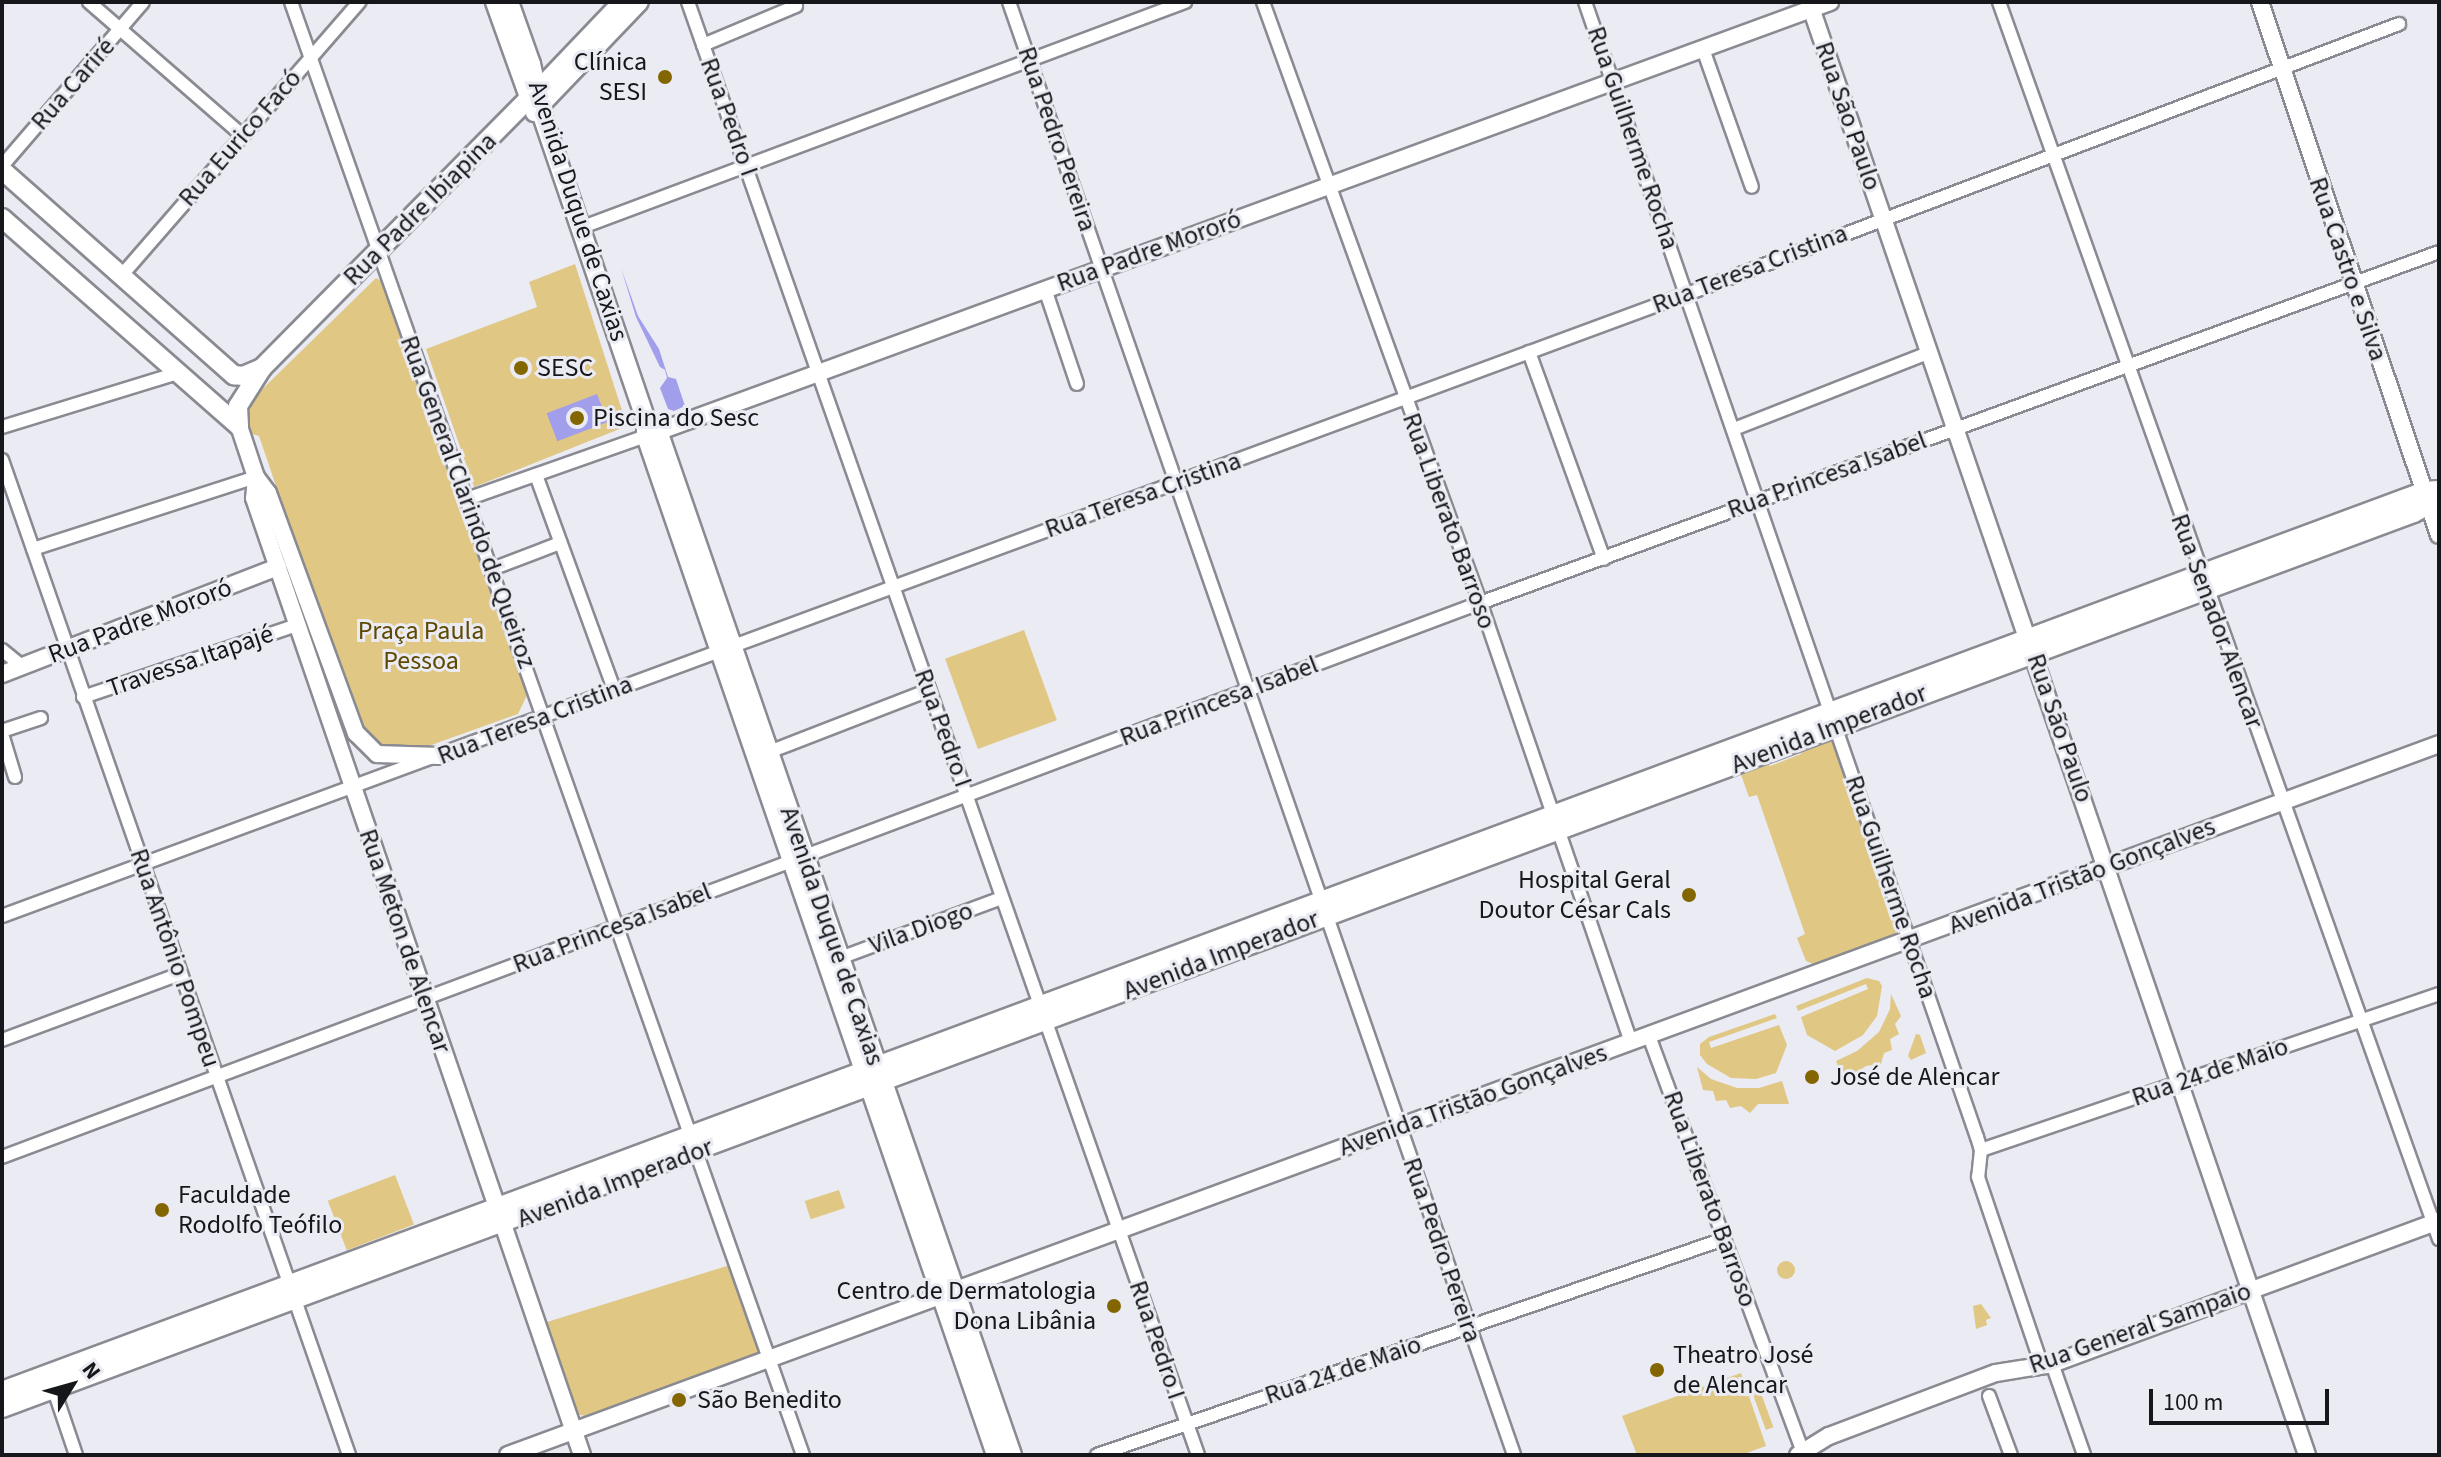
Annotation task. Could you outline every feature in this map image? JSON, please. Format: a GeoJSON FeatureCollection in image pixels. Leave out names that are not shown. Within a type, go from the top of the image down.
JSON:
{"type":"FeatureCollection","features":[{"type":"Feature","properties":{"kind":"main road","name":"Avenida Duque de Caxias"},"geometry":{"type":"LineString","coordinates":[[495,2],[580,228],[873,1075],[948,1293],[996,1455]]}},
{"type":"Feature","properties":{"kind":"main road","name":"Avenida Duque de Caxias"},"geometry":{"type":"LineString","coordinates":[[509,2],[535,102]]}},
{"type":"Feature","properties":{"kind":"main road","name":"Rua Padre Ibiapina"},"geometry":{"type":"LineString","coordinates":[[239,426],[238,406],[262,368],[379,250],[535,102]]}},
{"type":"Feature","properties":{"kind":"main road"},"geometry":{"type":"LineString","coordinates":[[2,168],[234,375],[243,376],[262,368]]}},
{"type":"Feature","properties":{"kind":"main road"},"geometry":{"type":"LineString","coordinates":[[2,218],[239,426]]}},
{"type":"Feature","properties":{"kind":"main road","name":"Avenida Imperador"},"geometry":{"type":"LineString","coordinates":[[2,1408],[293,1293],[496,1206],[691,1133],[873,1075],[2433,497]]}},
{"type":"Feature","properties":{"kind":"main road","name":"Avenida Duque de Caxias"},"geometry":{"type":"LineString","coordinates":[[725,650],[769,752],[798,858],[840,958],[873,1075]]}},
{"type":"Feature","properties":{"kind":"main road","name":"Avenida Imperador"},"geometry":{"type":"LineString","coordinates":[[2,1391],[503,1225],[697,1152],[873,1075]]}},
{"type":"Feature","properties":{"kind":"main road","name":"Avenida Duque de Caxias"},"geometry":{"type":"LineString","coordinates":[[948,1293],[1012,1455]]}},
{"type":"Feature","properties":{"kind":"street"},"geometry":{"type":"LineString","coordinates":[[89,2],[242,135]]}},
{"type":"Feature","properties":{"kind":"street","name":"Rua Cariré"},"geometry":{"type":"LineString","coordinates":[[2,168],[143,2]]}},
{"type":"Feature","properties":{"kind":"street","name":"Rua General Clarindo de Queiroz"},"geometry":{"type":"LineString","coordinates":[[291,2],[803,1455]]}},
{"type":"Feature","properties":{"kind":"street","name":"Rua Eurico Facó"},"geometry":{"type":"LineString","coordinates":[[122,275],[359,2]]}},
{"type":"Feature","properties":{"kind":"street","name":"Rua Padre Ibiapina"},"geometry":{"type":"LineString","coordinates":[[535,102],[621,2]]}},
{"type":"Feature","properties":{"kind":"street","name":"Rua Padre Ibiapina"},"geometry":{"type":"LineString","coordinates":[[535,102],[640,2]]}},
{"type":"Feature","properties":{"kind":"street","name":"Rua Pedro I"},"geometry":{"type":"LineString","coordinates":[[688,2],[1198,1455]]}},
{"type":"Feature","properties":{"kind":"street","name":"Rua Pedro Pereira"},"geometry":{"type":"LineString","coordinates":[[1009,2],[1245,690],[1514,1455]]}},
{"type":"Feature","properties":{"kind":"street"},"geometry":{"type":"LineString","coordinates":[[580,228],[1185,2]]}},
{"type":"Feature","properties":{"kind":"street","name":"Rua Liberato Barroso"},"geometry":{"type":"LineString","coordinates":[[1263,2],[1480,603],[1631,1042]]}},
{"type":"Feature","properties":{"kind":"street","name":"Rua Guilherme Rocha"},"geometry":{"type":"LineString","coordinates":[[1585,2],[1981,1150],[1978,1177],[2048,1369],[2084,1455]]}},
{"type":"Feature","properties":{"kind":"street","name":"Rua Padre Mororó"},"geometry":{"type":"LineString","coordinates":[[467,499],[650,429],[819,372],[1613,81],[1706,57],[1810,5],[1830,2]]}},
{"type":"Feature","properties":{"kind":"street","name":"Rua Senador Alencar"},"geometry":{"type":"LineString","coordinates":[[1999,2],[2203,582],[2437,1228]]}},
{"type":"Feature","properties":{"kind":"street","name":"Rua Castro e Silva"},"geometry":{"type":"LineString","coordinates":[[2260,2],[2352,283],[2433,497],[2439,535]]}},
{"type":"Feature","properties":{"kind":"street","name":"Rua São Paulo"},"geometry":{"type":"LineString","coordinates":[[1810,5],[2108,865],[2307,1455]]}},
{"type":"Feature","properties":{"kind":"street"},"geometry":{"type":"LineString","coordinates":[[703,45],[796,6]]}},
{"type":"Feature","properties":{"kind":"street","name":"Rua Teresa Cristina"},"geometry":{"type":"LineString","coordinates":[[2,916],[1687,294],[2052,153],[2399,24]]}},
{"type":"Feature","properties":{"kind":"street"},"geometry":{"type":"LineString","coordinates":[[1706,57],[1752,187]]}},
{"type":"Feature","properties":{"kind":"street","name":"Rua Princesa Isabel"},"geometry":{"type":"LineString","coordinates":[[2,1157],[1245,690],[2439,252]]}},
{"type":"Feature","properties":{"kind":"street"},"geometry":{"type":"LineString","coordinates":[[1045,289],[1077,384]]}},
{"type":"Feature","properties":{"kind":"street"},"geometry":{"type":"LineString","coordinates":[[1529,352],[1604,559]]}},
{"type":"Feature","properties":{"kind":"street"},"geometry":{"type":"LineString","coordinates":[[1734,429],[1930,352]]}},
{"type":"Feature","properties":{"kind":"street"},"geometry":{"type":"LineString","coordinates":[[2,427],[177,373]]}},
{"type":"Feature","properties":{"kind":"street","name":"Rua Meton de Alencar"},"geometry":{"type":"LineString","coordinates":[[239,426],[256,477],[254,498],[582,1455]]}},
{"type":"Feature","properties":{"kind":"street","name":"Rua Antônio Pompeu"},"geometry":{"type":"LineString","coordinates":[[2,460],[349,1455]]}},
{"type":"Feature","properties":{"kind":"street"},"geometry":{"type":"LineString","coordinates":[[536,475],[614,689]]}},
{"type":"Feature","properties":{"kind":"street"},"geometry":{"type":"LineString","coordinates":[[33,549],[256,477],[268,493],[356,733],[377,754],[440,756]]}},
{"type":"Feature","properties":{"kind":"street"},"geometry":{"type":"LineString","coordinates":[[492,569],[560,543]]}},
{"type":"Feature","properties":{"kind":"street","name":"Rua Padre Mororó"},"geometry":{"type":"LineString","coordinates":[[2,674],[278,567]]}},
{"type":"Feature","properties":{"kind":"street","name":"Travessa Itapajé"},"geometry":{"type":"LineString","coordinates":[[83,697],[297,625]]}},
{"type":"Feature","properties":{"kind":"street"},"geometry":{"type":"LineString","coordinates":[[2,650],[22,666]]}},
{"type":"Feature","properties":{"kind":"street"},"geometry":{"type":"LineString","coordinates":[[769,752],[929,690]]}},
{"type":"Feature","properties":{"kind":"street"},"geometry":{"type":"LineString","coordinates":[[15,777],[2,733],[41,718]]}},
{"type":"Feature","properties":{"kind":"street","name":"Avenida Tristão Gonçalves"},"geometry":{"type":"LineString","coordinates":[[508,1455],[2439,744]]}},
{"type":"Feature","properties":{"kind":"street","name":"Vila Diogo"},"geometry":{"type":"LineString","coordinates":[[840,958],[1001,898]]}},
{"type":"Feature","properties":{"kind":"street"},"geometry":{"type":"LineString","coordinates":[[2,1040],[179,974]]}},
{"type":"Feature","properties":{"kind":"street","name":"Rua 24 de Maio"},"geometry":{"type":"LineString","coordinates":[[1981,1150],[2439,994]]}},
{"type":"Feature","properties":{"kind":"street","name":"Rua Liberato Barroso"},"geometry":{"type":"LineString","coordinates":[[1649,1036],[1800,1454]]}},
{"type":"Feature","properties":{"kind":"street","name":"Rua General Sampaio"},"geometry":{"type":"LineString","coordinates":[[1800,1454],[1829,1436],[1996,1373],[2048,1369],[2251,1290],[2437,1228]]}},
{"type":"Feature","properties":{"kind":"street","name":"Rua 24 de Maio"},"geometry":{"type":"LineString","coordinates":[[1097,1455],[1724,1239]]}},
{"type":"Feature","properties":{"kind":"street"},"geometry":{"type":"LineString","coordinates":[[54,1390],[76,1455]]}},
{"type":"Feature","properties":{"kind":"street"},"geometry":{"type":"LineString","coordinates":[[1989,1396],[2011,1455]]}},
{"type":"Feature","properties":{"kind":"green space","name":"SESC"},"geometry":{"type":"Polygon","coordinates":[[[575,264],[627,426],[474,487],[426,349],[537,307],[529,282],[575,264]]]}},
{"type":"Feature","properties":{"kind":"green space","name":"Praça Paula Pessoa"},"geometry":{"type":"Polygon","coordinates":[[[376,278],[383,282],[529,691],[518,714],[409,753],[387,753],[358,726],[259,436],[252,434],[247,415],[248,403],[376,278]]]}},
{"type":"Feature","properties":{"kind":"green space"},"geometry":{"type":"Polygon","coordinates":[[[1024,630],[1057,720],[978,749],[945,659],[1024,630]]]}},
{"type":"Feature","properties":{"kind":"green space"},"geometry":{"type":"Polygon","coordinates":[[[1832,738],[1899,928],[1893,936],[1813,964],[1806,961],[1797,938],[1805,934],[1757,795],[1749,797],[1740,772],[1763,760],[1770,766],[1801,754],[1803,745],[1832,738]]]}},
{"type":"Feature","properties":{"kind":"green space"},"geometry":{"type":"Polygon","coordinates":[[[1867,978],[1879,981],[1882,986],[1877,1016],[1863,1035],[1835,1051],[1807,1035],[1801,1017],[1868,989],[1866,984],[1798,1011],[1796,1006],[1867,978]]]}},
{"type":"Feature","properties":{"kind":"green space"},"geometry":{"type":"Polygon","coordinates":[[[1891,994],[1901,1016],[1895,1024],[1899,1034],[1890,1039],[1892,1050],[1884,1053],[1881,1064],[1866,1066],[1843,1081],[1836,1061],[1857,1051],[1879,1032],[1890,1009],[1891,994]]]}},
{"type":"Feature","properties":{"kind":"green space"},"geometry":{"type":"Polygon","coordinates":[[[1775,1014],[1777,1018],[1709,1042],[1711,1048],[1779,1025],[1787,1045],[1776,1073],[1756,1079],[1731,1078],[1707,1064],[1700,1055],[1700,1044],[1709,1037],[1775,1014]]]}},
{"type":"Feature","properties":{"kind":"green space"},"geometry":{"type":"Polygon","coordinates":[[[1916,1034],[1920,1035],[1926,1053],[1911,1060],[1908,1056],[1916,1034]]]}},
{"type":"Feature","properties":{"kind":"green space"},"geometry":{"type":"Polygon","coordinates":[[[1697,1067],[1711,1079],[1737,1088],[1759,1088],[1782,1081],[1789,1104],[1758,1104],[1750,1113],[1741,1106],[1730,1108],[1726,1100],[1716,1101],[1713,1091],[1703,1090],[1697,1067]]]}},
{"type":"Feature","properties":{"kind":"green space"},"geometry":{"type":"Polygon","coordinates":[[[395,1175],[414,1224],[347,1250],[328,1201],[395,1175]]]}},
{"type":"Feature","properties":{"kind":"green space"},"geometry":{"type":"Polygon","coordinates":[[[839,1190],[845,1208],[811,1219],[805,1201],[839,1190]]]}},
{"type":"Feature","properties":{"kind":"green space"},"geometry":{"type":"Polygon","coordinates":[[[1786,1261],[1795,1270],[1786,1279],[1777,1270],[1786,1261]]]}},
{"type":"Feature","properties":{"kind":"green space"},"geometry":{"type":"Polygon","coordinates":[[[730,1265],[759,1349],[756,1354],[585,1416],[577,1414],[544,1323],[730,1265]]]}},
{"type":"Feature","properties":{"kind":"green space"},"geometry":{"type":"Polygon","coordinates":[[[1981,1304],[1991,1318],[1986,1320],[1987,1325],[1976,1329],[1973,1306],[1981,1304]]]}},
{"type":"Feature","properties":{"kind":"green space"},"geometry":{"type":"Polygon","coordinates":[[[1741,1373],[1766,1446],[1741,1455],[1637,1455],[1622,1416],[1741,1373]]]}},
{"type":"Feature","properties":{"kind":"green space"},"geometry":{"type":"Polygon","coordinates":[[[1758,1385],[1773,1427],[1766,1430],[1750,1388],[1758,1385]]]}},
{"type":"Feature","properties":{"kind":"shaded area"},"geometry":{"type":"Polygon","coordinates":[[[621,268],[638,316],[659,349],[668,377],[676,379],[685,406],[674,411],[668,409],[660,388],[667,378],[665,370],[660,367],[636,317],[621,268]]]}},
{"type":"Feature","properties":{"kind":"shaded area","name":"Piscina do Sesc"},"geometry":{"type":"Polygon","coordinates":[[[597,394],[608,422],[557,441],[547,413],[597,394]]]}},
{"type":"Feature","properties":{"kind":"place","name":"Clínica SESI"},"geometry":{"type":"Point","coordinates":[665,77]}},
{"type":"Feature","properties":{"kind":"place","name":"SESC"},"geometry":{"type":"Point","coordinates":[521,368]}},
{"type":"Feature","properties":{"kind":"place","name":"Piscina do Sesc"},"geometry":{"type":"Point","coordinates":[577,418]}},
{"type":"Feature","properties":{"kind":"place","name":"Hospital Geral Doutor César Cals"},"geometry":{"type":"Point","coordinates":[1689,895]}},
{"type":"Feature","properties":{"kind":"place","name":"José de Alencar"},"geometry":{"type":"Point","coordinates":[1812,1077]}},
{"type":"Feature","properties":{"kind":"place","name":"Faculdade Rodolfo Teófilo"},"geometry":{"type":"Point","coordinates":[162,1210]}},
{"type":"Feature","properties":{"kind":"place","name":"Centro de Dermatologia Dona Libânia"},"geometry":{"type":"Point","coordinates":[1114,1306]}},
{"type":"Feature","properties":{"kind":"place","name":"Theatro José de Alencar"},"geometry":{"type":"Point","coordinates":[1657,1370]}},
{"type":"Feature","properties":{"kind":"place","name":"São Benedito"},"geometry":{"type":"Point","coordinates":[679,1400]}}]}
